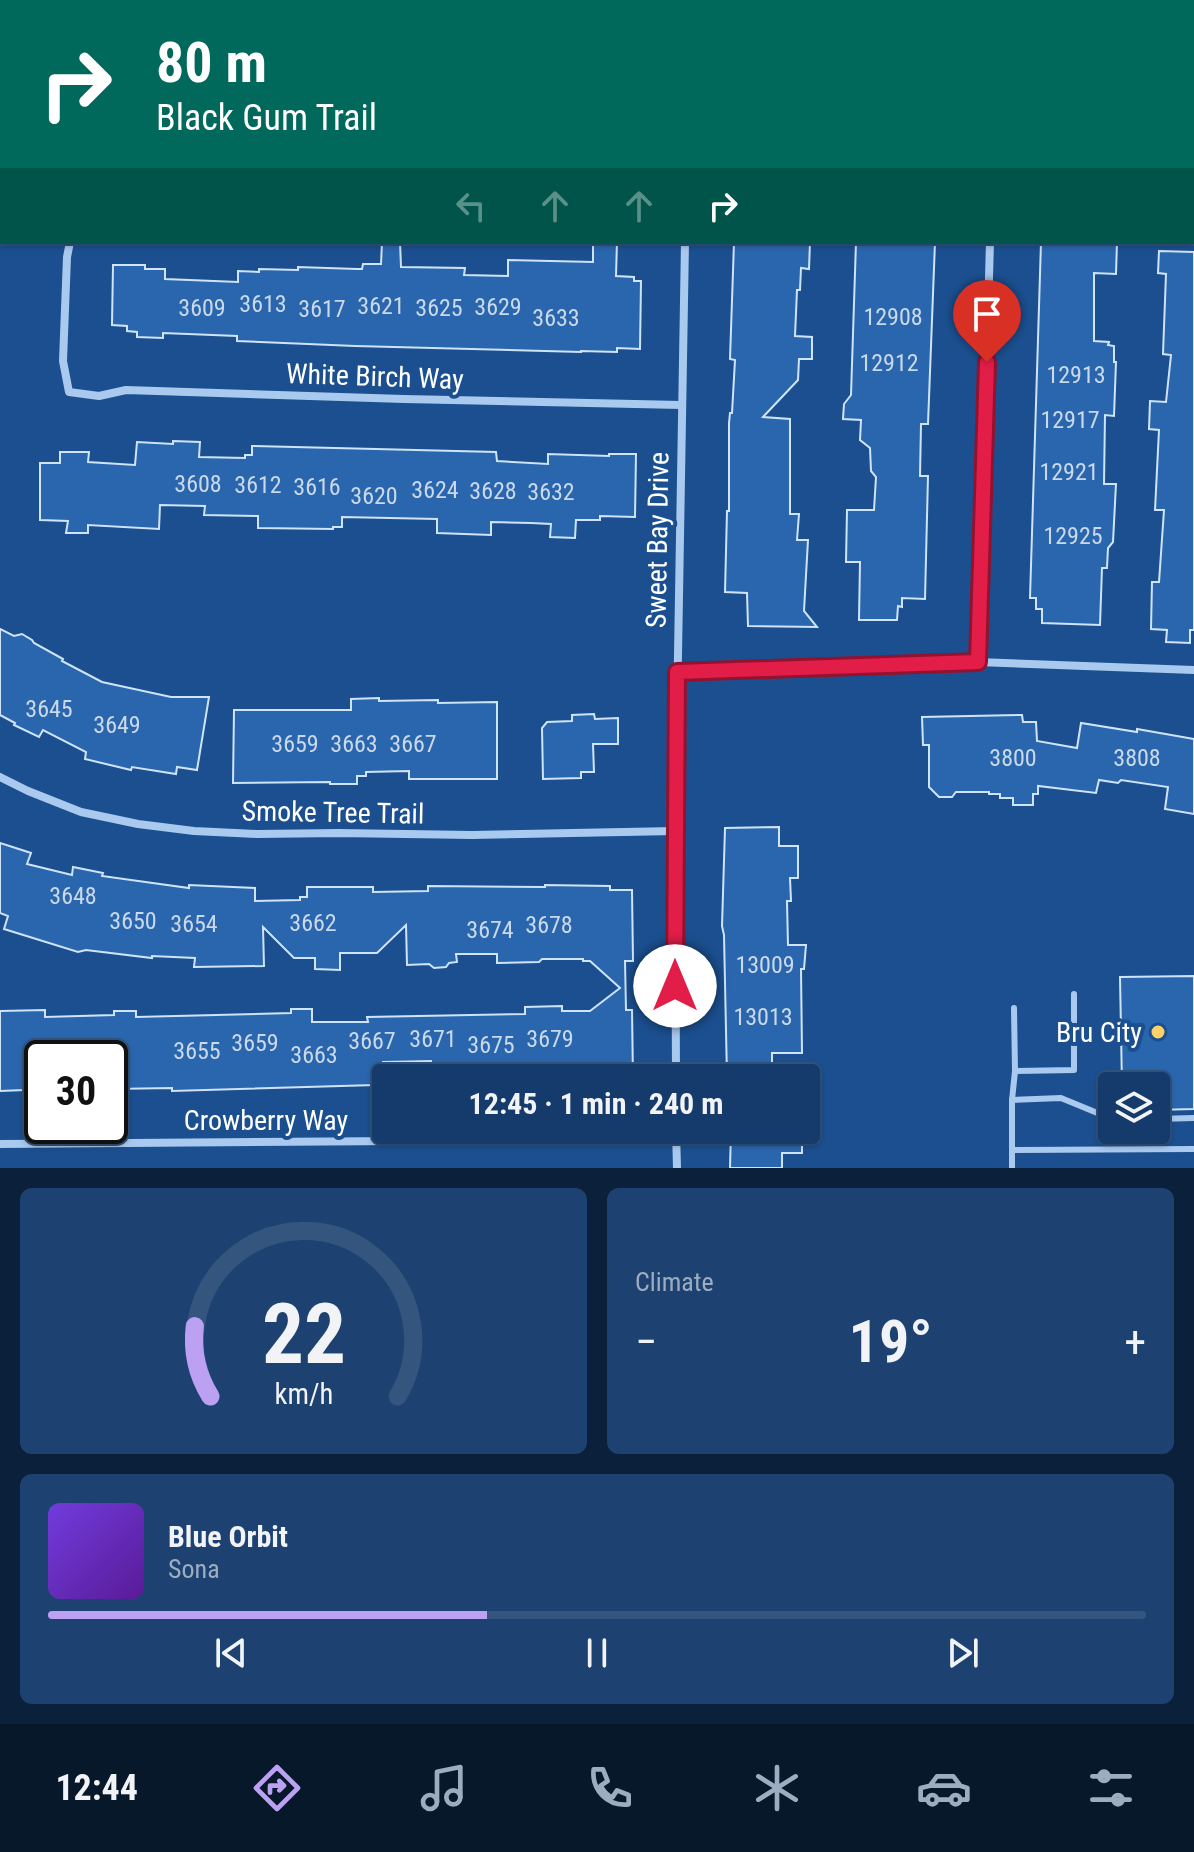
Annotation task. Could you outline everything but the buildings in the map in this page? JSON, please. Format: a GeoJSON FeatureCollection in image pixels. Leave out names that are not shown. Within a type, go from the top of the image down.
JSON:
{"type":"FeatureCollection","features":[{"type":"Feature","properties":{"kind":"street","name":"White Birch Way"},"geometry":{"type":"LineString","coordinates":[[70,244],[63,361],[69,392],[99,396],[126,390],[681,405]]}},
{"type":"Feature","properties":{"kind":"street","name":"Sweet Bay Drive"},"geometry":{"type":"LineString","coordinates":[[676,1064],[675,831],[685,244]]}},
{"type":"Feature","properties":{"kind":"street"},"geometry":{"type":"LineString","coordinates":[[978,662],[990,244]]}},
{"type":"Feature","properties":{"kind":"street"},"geometry":{"type":"LineString","coordinates":[[677,672],[978,662],[1194,670]]}},
{"type":"Feature","properties":{"kind":"street","name":"Smoke Tree Trail"},"geometry":{"type":"LineString","coordinates":[[0,777],[81,812],[194,831],[472,835],[675,831]]}},
{"type":"Feature","properties":{"kind":"street","name":"Crowberry Way"},"geometry":{"type":"LineString","coordinates":[[0,1144],[372,1138]]}},
{"type":"Feature","properties":{"kind":"street"},"geometry":{"type":"LineString","coordinates":[[676,1144],[677,1168]]}},
{"type":"Feature","properties":{"kind":"lane"},"geometry":{"type":"LineString","coordinates":[[1015,1071],[1074,1070],[1074,994]]}},
{"type":"Feature","properties":{"kind":"lane"},"geometry":{"type":"LineString","coordinates":[[1012,1168],[1014,1008]]}},
{"type":"Feature","properties":{"kind":"lane"},"geometry":{"type":"LineString","coordinates":[[1012,1100],[1061,1098],[1098,1113]]}},
{"type":"Feature","properties":{"kind":"lane"},"geometry":{"type":"LineString","coordinates":[[1170,1119],[1194,1118]]}},
{"type":"Feature","properties":{"kind":"lane"},"geometry":{"type":"LineString","coordinates":[[1012,1150],[1194,1149]]}},
{"type":"Feature","properties":{"kind":"place","name":"Bru City"},"geometry":{"type":"Point","coordinates":[1158,1032]}},
{"type":"Feature","properties":{"kind":"route"},"geometry":{"type":"LineString","coordinates":[[675,986],[677,672],[978,662],[987,362]]}}]}
